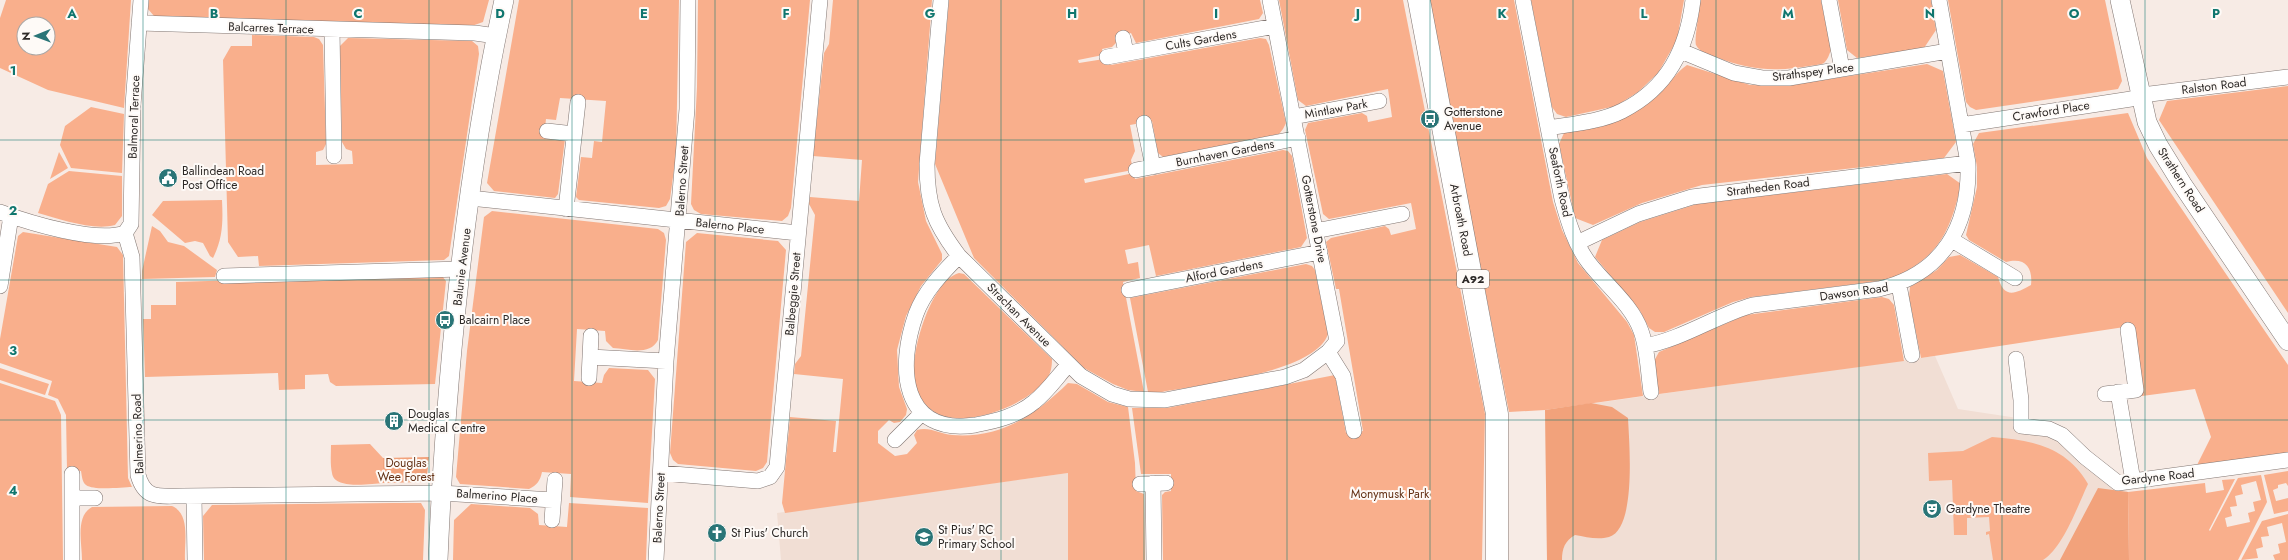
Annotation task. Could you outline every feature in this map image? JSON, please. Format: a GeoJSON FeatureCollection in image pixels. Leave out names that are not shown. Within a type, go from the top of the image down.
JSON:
{"type":"FeatureCollection","features":[{"type":"Feature","properties":{"kind":"main road","name":"Arbroath Road"},"geometry":{"type":"LineString","coordinates":[[1419,0],[1498,414],[1497,560]]}},
{"type":"Feature","properties":{"kind":"street","name":"Balmoral Terrace"},"geometry":{"type":"LineString","coordinates":[[125,233],[131,224],[133,105],[141,0]]}},
{"type":"Feature","properties":{"kind":"street","name":"Balunie Avenue"},"geometry":{"type":"LineString","coordinates":[[438,560],[448,386],[470,198],[496,36],[504,0]]}},
{"type":"Feature","properties":{"kind":"street","name":"Balerno Street"},"geometry":{"type":"LineString","coordinates":[[656,560],[662,473],[660,457],[666,361],[679,221],[687,109],[688,0]]}},
{"type":"Feature","properties":{"kind":"street","name":"Balbeggie Street"},"geometry":{"type":"LineString","coordinates":[[662,473],[758,481],[770,477],[777,467],[820,0]]}},
{"type":"Feature","properties":{"kind":"street","name":"Strachan Avenue"},"geometry":{"type":"LineString","coordinates":[[941,0],[927,164],[927,186],[931,208],[942,233],[958,256],[1081,376],[1112,394],[1128,399],[1165,400],[1285,376],[1304,370],[1328,352]]}},
{"type":"Feature","properties":{"kind":"street","name":"Gotterstone Drive"},"geometry":{"type":"LineString","coordinates":[[1270,0],[1337,342],[1328,352]]}},
{"type":"Feature","properties":{"kind":"street","name":"Seaforth Road"},"geometry":{"type":"LineString","coordinates":[[1523,0],[1562,199],[1568,221],[1577,243],[1588,262],[1634,316],[1641,330],[1645,346],[1651,392]]}},
{"type":"Feature","properties":{"kind":"street"},"geometry":{"type":"LineString","coordinates":[[1548,128],[1597,119],[1622,111],[1646,96],[1667,75],[1681,51],[1690,25],[1692,0]]}},
{"type":"Feature","properties":{"kind":"street"},"geometry":{"type":"LineString","coordinates":[[1830,0],[1842,69]]}},
{"type":"Feature","properties":{"kind":"street","name":"Dawson Road"},"geometry":{"type":"LineString","coordinates":[[1645,346],[1659,343],[1735,310],[1753,305],[1879,289],[1899,285],[1918,274],[1937,259],[1952,240],[1965,211],[1969,187],[1968,163],[1960,125],[1939,0]]}},
{"type":"Feature","properties":{"kind":"street","name":"Strathern Road"},"geometry":{"type":"LineString","coordinates":[[2120,0],[2140,97],[2147,122],[2158,145],[2182,184],[2288,341]]}},
{"type":"Feature","properties":{"kind":"street","name":"Balcarres Terrace"},"geometry":{"type":"LineString","coordinates":[[139,23],[475,33],[496,36]]}},
{"type":"Feature","properties":{"kind":"street","name":"Cults Gardens"},"geometry":{"type":"LineString","coordinates":[[1107,57],[1275,26]]}},
{"type":"Feature","properties":{"kind":"street","name":"Balcarres Terrace"},"geometry":{"type":"LineString","coordinates":[[332,29],[334,156]]}},
{"type":"Feature","properties":{"kind":"street"},"geometry":{"type":"LineString","coordinates":[[1123,38],[1126,53]]}},
{"type":"Feature","properties":{"kind":"street","name":"Strathspey Place"},"geometry":{"type":"LineString","coordinates":[[1681,51],[1734,73],[1762,78],[1789,78],[1948,51]]}},
{"type":"Feature","properties":{"kind":"street","name":"Ralston Road"},"geometry":{"type":"LineString","coordinates":[[2140,97],[2288,77]]}},
{"type":"Feature","properties":{"kind":"street","name":"Crawford Place"},"geometry":{"type":"LineString","coordinates":[[1960,125],[2140,97]]}},
{"type":"Feature","properties":{"kind":"street","name":"Mintlaw Park"},"geometry":{"type":"LineString","coordinates":[[1293,117],[1379,101]]}},
{"type":"Feature","properties":{"kind":"street"},"geometry":{"type":"LineString","coordinates":[[566,209],[578,102]]}},
{"type":"Feature","properties":{"kind":"street"},"geometry":{"type":"LineString","coordinates":[[1144,123],[1153,167]]}},
{"type":"Feature","properties":{"kind":"street"},"geometry":{"type":"LineString","coordinates":[[547,131],[574,134]]}},
{"type":"Feature","properties":{"kind":"street","name":"Burnhaven Gardens"},"geometry":{"type":"LineString","coordinates":[[1136,170],[1298,138]]}},
{"type":"Feature","properties":{"kind":"street","name":"Stratheden Road"},"geometry":{"type":"LineString","coordinates":[[1577,243],[1638,214],[1692,197],[1968,163]]}},
{"type":"Feature","properties":{"kind":"street","name":"Balerno Place"},"geometry":{"type":"LineString","coordinates":[[470,198],[798,233]]}},
{"type":"Feature","properties":{"kind":"street"},"geometry":{"type":"LineString","coordinates":[[0,286],[5,214],[75,232],[113,237],[125,233]]}},
{"type":"Feature","properties":{"kind":"street"},"geometry":{"type":"LineString","coordinates":[[1316,231],[1402,214]]}},
{"type":"Feature","properties":{"kind":"street","name":"Balmerino Road"},"geometry":{"type":"LineString","coordinates":[[125,233],[132,257],[138,474],[141,486],[154,496],[441,492]]}},
{"type":"Feature","properties":{"kind":"street"},"geometry":{"type":"LineString","coordinates":[[1952,240],[2015,278]]}},
{"type":"Feature","properties":{"kind":"street","name":"Alford Gardens"},"geometry":{"type":"LineString","coordinates":[[1129,290],[1320,252]]}},
{"type":"Feature","properties":{"kind":"street"},"geometry":{"type":"LineString","coordinates":[[958,256],[930,287],[916,314],[908,344],[906,370],[909,394],[921,414],[939,424],[963,426],[1012,416],[1034,403],[1069,364]]}},
{"type":"Feature","properties":{"kind":"street"},"geometry":{"type":"LineString","coordinates":[[224,276],[462,269]]}},
{"type":"Feature","properties":{"kind":"street"},"geometry":{"type":"LineString","coordinates":[[1899,285],[1912,355]]}},
{"type":"Feature","properties":{"kind":"street"},"geometry":{"type":"LineString","coordinates":[[2128,330],[2136,390],[2112,393],[2133,481]]}},
{"type":"Feature","properties":{"kind":"street"},"geometry":{"type":"LineString","coordinates":[[589,378],[592,336]]}},
{"type":"Feature","properties":{"kind":"street"},"geometry":{"type":"LineString","coordinates":[[1328,352],[1344,376],[1354,431]]}},
{"type":"Feature","properties":{"kind":"street"},"geometry":{"type":"LineString","coordinates":[[590,357],[666,361]]}},
{"type":"Feature","properties":{"kind":"street","name":"Gardyne Road"},"geometry":{"type":"LineString","coordinates":[[2016,359],[2021,400],[2021,426],[2049,429],[2062,435],[2085,457],[2118,483],[2288,460]]}},
{"type":"Feature","properties":{"kind":"street"},"geometry":{"type":"LineString","coordinates":[[895,440],[921,414]]}},
{"type":"Feature","properties":{"kind":"street"},"geometry":{"type":"LineString","coordinates":[[72,474],[72,560]]}},
{"type":"Feature","properties":{"kind":"street","name":"Balmerino Place"},"geometry":{"type":"LineString","coordinates":[[552,520],[555,480]]}},
{"type":"Feature","properties":{"kind":"street"},"geometry":{"type":"LineString","coordinates":[[1153,483],[1154,560]]}},
{"type":"Feature","properties":{"kind":"street","name":"Balmerino Place"},"geometry":{"type":"LineString","coordinates":[[441,492],[553,500]]}},
{"type":"Feature","properties":{"kind":"street"},"geometry":{"type":"LineString","coordinates":[[194,496],[195,560]]}},
{"type":"Feature","properties":{"kind":"street"},"geometry":{"type":"LineString","coordinates":[[72,498],[95,498]]}},
{"type":"Feature","properties":{"kind":"shaded area"},"geometry":{"type":"Polygon","coordinates":[[[1935,356],[1958,409],[2050,423],[2117,475],[2127,475],[2129,560],[1547,560],[1545,410],[1935,356]]]}},
{"type":"Feature","properties":{"kind":"shaded area","name":"St Pius' RC Primary School"},"geometry":{"type":"Polygon","coordinates":[[[1068,473],[1068,560],[781,560],[777,513],[1068,473]]]}},
{"type":"Feature","properties":{"kind":"green space"},"geometry":{"type":"Polygon","coordinates":[[[6,0],[131,0],[124,108],[48,90],[0,68],[0,18],[6,0]]]}},
{"type":"Feature","properties":{"kind":"green space"},"geometry":{"type":"Polygon","coordinates":[[[149,0],[489,0],[483,22],[469,27],[154,16],[148,9],[149,0]]]}},
{"type":"Feature","properties":{"kind":"green space"},"geometry":{"type":"Polygon","coordinates":[[[519,0],[679,0],[676,155],[670,199],[666,206],[659,208],[579,200],[576,197],[581,157],[592,158],[594,141],[602,142],[606,101],[560,98],[556,120],[546,119],[544,137],[565,139],[558,194],[555,198],[494,191],[487,183],[519,0]]]}},
{"type":"Feature","properties":{"kind":"green space"},"geometry":{"type":"Polygon","coordinates":[[[698,0],[810,0],[791,208],[788,216],[782,221],[701,214],[694,210],[691,204],[697,87],[698,0]]]}},
{"type":"Feature","properties":{"kind":"green space"},"geometry":{"type":"Polygon","coordinates":[[[833,0],[932,0],[918,182],[926,221],[942,254],[942,260],[921,286],[906,316],[897,350],[899,387],[907,409],[906,415],[900,422],[894,423],[889,420],[878,431],[878,443],[895,456],[907,454],[917,443],[914,435],[917,430],[926,429],[952,435],[970,435],[1002,429],[1030,415],[1056,395],[1068,383],[1077,384],[1108,402],[1128,407],[1135,463],[1136,491],[1144,494],[1145,560],[1068,560],[1068,473],[785,513],[782,503],[790,417],[836,421],[833,452],[836,452],[843,379],[794,374],[795,364],[801,356],[815,215],[809,204],[810,197],[859,201],[862,160],[813,156],[824,53],[829,44],[833,0]]]}},
{"type":"Feature","properties":{"kind":"green space"},"geometry":{"type":"Polygon","coordinates":[[[949,0],[1260,0],[1263,13],[1259,19],[1136,43],[1131,33],[1115,36],[1116,43],[1112,47],[1102,49],[1103,55],[1078,60],[1079,63],[1104,59],[1111,65],[1260,38],[1266,39],[1269,45],[1286,123],[1279,134],[1163,157],[1158,153],[1152,121],[1130,125],[1135,151],[1131,160],[1133,170],[1084,179],[1085,183],[1134,173],[1135,179],[1283,150],[1288,151],[1292,156],[1307,238],[1301,247],[1156,276],[1149,245],[1125,250],[1128,264],[1138,262],[1140,278],[1123,282],[1144,392],[1128,390],[1113,384],[1084,368],[974,258],[935,164],[949,0]]]}},
{"type":"Feature","properties":{"kind":"green space","name":"Monymusk Park"},"geometry":{"type":"Polygon","coordinates":[[[1279,0],[1403,0],[1485,414],[1482,560],[1163,560],[1162,495],[1165,492],[1171,491],[1171,474],[1141,474],[1132,408],[1167,408],[1335,375],[1346,433],[1363,431],[1339,289],[1336,289],[1326,242],[1331,238],[1385,226],[1389,229],[1391,235],[1416,229],[1411,203],[1329,219],[1323,214],[1305,130],[1308,123],[1362,113],[1367,116],[1368,122],[1392,117],[1388,89],[1306,106],[1298,100],[1279,0]]]}},
{"type":"Feature","properties":{"kind":"green space"},"geometry":{"type":"Polygon","coordinates":[[[1428,0],[1514,0],[1553,202],[1562,230],[1578,263],[1627,322],[1634,335],[1643,396],[1545,410],[1509,412],[1428,0]]]}},
{"type":"Feature","properties":{"kind":"green space"},"geometry":{"type":"Polygon","coordinates":[[[1531,0],[1684,0],[1677,40],[1658,73],[1638,92],[1616,106],[1566,117],[1557,114],[1552,107],[1531,0]]]}},
{"type":"Feature","properties":{"kind":"green space"},"geometry":{"type":"Polygon","coordinates":[[[1700,0],[1821,0],[1831,50],[1829,55],[1824,63],[1821,64],[1796,68],[1762,69],[1740,65],[1705,53],[1696,45],[1696,31],[1700,0]]]}},
{"type":"Feature","properties":{"kind":"green space"},"geometry":{"type":"Polygon","coordinates":[[[1838,0],[1931,0],[1936,30],[1924,48],[1857,58],[1847,50],[1838,0]]]}},
{"type":"Feature","properties":{"kind":"green space"},"geometry":{"type":"Polygon","coordinates":[[[1948,0],[2105,0],[2122,81],[2118,89],[1976,110],[1970,107],[1966,102],[1948,0]]]}},
{"type":"Feature","properties":{"kind":"green space"},"geometry":{"type":"Polygon","coordinates":[[[252,35],[314,37],[319,39],[323,45],[326,144],[323,150],[316,152],[316,165],[353,164],[352,151],[346,149],[342,142],[340,46],[348,38],[472,41],[478,46],[479,54],[449,256],[444,260],[259,266],[258,256],[238,257],[228,242],[223,60],[231,46],[252,46],[252,35]]]}},
{"type":"Feature","properties":{"kind":"green space"},"geometry":{"type":"Polygon","coordinates":[[[1927,64],[1943,71],[1956,142],[1944,158],[1702,185],[1642,203],[1593,225],[1575,218],[1559,144],[1564,133],[1603,125],[1638,110],[1659,94],[1679,71],[1687,65],[1750,85],[1785,86],[1927,64]]]}},
{"type":"Feature","properties":{"kind":"green space"},"geometry":{"type":"Polygon","coordinates":[[[2288,86],[2288,313],[2159,120],[2167,101],[2288,86]]]}},
{"type":"Feature","properties":{"kind":"green space"},"geometry":{"type":"Polygon","coordinates":[[[91,107],[124,114],[122,173],[71,168],[60,145],[65,126],[91,107]]]}},
{"type":"Feature","properties":{"kind":"green space"},"geometry":{"type":"Polygon","coordinates":[[[2128,113],[2147,158],[2288,365],[2288,453],[2197,465],[2211,437],[2195,389],[2142,396],[2131,326],[1921,358],[1909,297],[1910,287],[1937,270],[1949,257],[1960,255],[1998,277],[2003,289],[2007,292],[2011,293],[2020,291],[2031,285],[2031,273],[2029,268],[2023,262],[2006,262],[1969,240],[1966,235],[1977,187],[1977,167],[1973,144],[1979,133],[2128,113]]]}},
{"type":"Feature","properties":{"kind":"green space"},"geometry":{"type":"Polygon","coordinates":[[[59,152],[68,168],[50,179],[59,152]]]}},
{"type":"Feature","properties":{"kind":"green space"},"geometry":{"type":"Polygon","coordinates":[[[69,171],[122,176],[122,216],[115,225],[87,225],[38,213],[48,184],[69,171]]]}},
{"type":"Feature","properties":{"kind":"green space"},"geometry":{"type":"Polygon","coordinates":[[[1947,174],[1961,184],[1957,202],[1946,231],[1939,243],[1918,264],[1887,280],[1751,297],[1733,302],[1664,332],[1655,332],[1649,328],[1640,311],[1595,257],[1602,240],[1640,222],[1697,204],[1947,174]]]}},
{"type":"Feature","properties":{"kind":"green space"},"geometry":{"type":"Polygon","coordinates":[[[222,200],[221,237],[213,258],[210,256],[203,243],[195,241],[185,243],[152,215],[163,201],[222,200]]]}},
{"type":"Feature","properties":{"kind":"green space"},"geometry":{"type":"Polygon","coordinates":[[[492,211],[658,229],[664,233],[666,240],[658,340],[654,345],[644,350],[613,348],[606,341],[605,331],[577,329],[574,381],[602,383],[604,375],[609,368],[648,370],[655,379],[648,503],[570,497],[571,474],[542,472],[538,482],[529,489],[460,484],[456,477],[467,351],[484,217],[492,211]]]}},
{"type":"Feature","properties":{"kind":"green space"},"geometry":{"type":"Polygon","coordinates":[[[152,226],[160,231],[168,242],[184,246],[217,270],[215,277],[142,279],[142,271],[152,226]]]}},
{"type":"Feature","properties":{"kind":"green space"},"geometry":{"type":"Polygon","coordinates":[[[23,232],[117,247],[123,255],[128,478],[132,487],[90,487],[86,485],[82,479],[81,471],[67,470],[66,415],[58,399],[48,395],[52,381],[0,363],[0,339],[18,236],[23,232]]]}},
{"type":"Feature","properties":{"kind":"green space"},"geometry":{"type":"Polygon","coordinates":[[[697,233],[778,241],[786,250],[767,462],[763,468],[756,471],[678,464],[673,460],[670,453],[686,242],[697,233]]]}},
{"type":"Feature","properties":{"kind":"green space"},"geometry":{"type":"Polygon","coordinates":[[[1306,264],[1312,266],[1315,270],[1328,334],[1319,347],[1302,359],[1280,368],[1254,375],[1162,392],[1148,392],[1130,298],[1306,264]]]}},
{"type":"Feature","properties":{"kind":"green space"},"geometry":{"type":"Polygon","coordinates":[[[959,273],[964,274],[1052,359],[1051,370],[1048,378],[1037,389],[1024,398],[1010,406],[993,412],[976,417],[960,418],[945,416],[933,411],[924,402],[918,392],[914,366],[918,339],[931,303],[943,284],[953,275],[959,273]]]}},
{"type":"Feature","properties":{"kind":"green space"},"geometry":{"type":"Polygon","coordinates":[[[436,274],[442,276],[446,281],[435,384],[336,386],[330,382],[328,374],[305,375],[305,389],[279,390],[278,373],[145,377],[143,319],[151,319],[151,305],[176,305],[176,282],[436,274]]]}},
{"type":"Feature","properties":{"kind":"green space"},"geometry":{"type":"Polygon","coordinates":[[[1882,297],[1889,299],[1894,305],[1904,361],[1659,394],[1654,361],[1659,352],[1746,315],[1882,297]]]}},
{"type":"Feature","properties":{"kind":"green space"},"geometry":{"type":"Polygon","coordinates":[[[0,368],[49,384],[45,395],[0,380],[0,368]]]}},
{"type":"Feature","properties":{"kind":"green space"},"geometry":{"type":"Polygon","coordinates":[[[0,383],[55,401],[61,415],[63,560],[0,560],[0,383]]]}},
{"type":"Feature","properties":{"kind":"green space"},"geometry":{"type":"Polygon","coordinates":[[[1591,403],[1612,407],[1628,418],[1630,464],[1628,502],[1624,518],[1618,531],[1609,537],[1596,538],[1575,535],[1565,545],[1562,560],[1547,560],[1545,410],[1591,403]]]}},
{"type":"Feature","properties":{"kind":"green space"},"geometry":{"type":"Polygon","coordinates":[[[1992,437],[2021,440],[2047,448],[2070,461],[2088,484],[2075,514],[2063,536],[2057,546],[2043,560],[1993,560],[1989,534],[1986,535],[1986,532],[1990,531],[1989,517],[1967,518],[1967,535],[1954,535],[1952,480],[1929,481],[1928,453],[1963,451],[1992,437]]]}},
{"type":"Feature","properties":{"kind":"green space"},"geometry":{"type":"Polygon","coordinates":[[[370,444],[383,458],[383,483],[354,485],[339,482],[334,478],[331,466],[331,445],[370,444]]]}},
{"type":"Feature","properties":{"kind":"green space","name":"Douglas Wee Forest"},"geometry":{"type":"Polygon","coordinates":[[[429,457],[427,476],[423,482],[383,483],[383,458],[429,457]]]}},
{"type":"Feature","properties":{"kind":"green space"},"geometry":{"type":"Polygon","coordinates":[[[2288,471],[2288,486],[2286,483],[2278,485],[2278,488],[2273,490],[2276,501],[2288,498],[2288,511],[2274,514],[2264,475],[2288,471]]]}},
{"type":"Feature","properties":{"kind":"green space"},"geometry":{"type":"Polygon","coordinates":[[[2261,475],[2267,502],[2238,560],[2129,560],[2128,492],[2205,483],[2206,493],[2224,490],[2222,480],[2235,479],[2209,530],[2210,531],[2238,478],[2261,475]],[[2256,481],[2241,485],[2243,494],[2235,496],[2237,506],[2230,507],[2232,516],[2225,518],[2227,527],[2250,522],[2248,513],[2255,511],[2253,502],[2261,500],[2256,481]]]}},
{"type":"Feature","properties":{"kind":"green space"},"geometry":{"type":"Polygon","coordinates":[[[2098,488],[2128,492],[2129,560],[2060,560],[2098,488]]]}},
{"type":"Feature","properties":{"kind":"green space"},"geometry":{"type":"Polygon","coordinates":[[[421,503],[425,510],[423,560],[204,560],[203,516],[212,505],[421,503]]]}},
{"type":"Feature","properties":{"kind":"green space"},"geometry":{"type":"Polygon","coordinates":[[[569,503],[648,508],[646,560],[453,560],[454,520],[471,504],[530,508],[538,514],[539,525],[567,527],[569,503]]]}},
{"type":"Feature","properties":{"kind":"green space"},"geometry":{"type":"Polygon","coordinates":[[[172,506],[182,515],[184,522],[185,560],[82,560],[81,523],[87,511],[92,507],[172,506]]]}},
{"type":"Feature","properties":{"kind":"green space"},"geometry":{"type":"Polygon","coordinates":[[[2288,514],[2288,560],[2275,560],[2273,555],[2280,553],[2278,544],[2286,542],[2282,523],[2267,527],[2269,536],[2261,537],[2263,547],[2256,549],[2258,558],[2241,560],[2262,521],[2288,514]]]}},
{"type":"Feature","properties":{"kind":"place","name":"Gotterstone Avenue"},"geometry":{"type":"Point","coordinates":[1430,119]}},
{"type":"Feature","properties":{"kind":"place","name":"Ballindean Road Post Office"},"geometry":{"type":"Point","coordinates":[168,178]}},
{"type":"Feature","properties":{"kind":"place","name":"Balcairn Place"},"geometry":{"type":"Point","coordinates":[445,320]}},
{"type":"Feature","properties":{"kind":"place","name":"Douglas Medical Centre"},"geometry":{"type":"Point","coordinates":[394,421]}},
{"type":"Feature","properties":{"kind":"place","name":"Gardyne Theatre"},"geometry":{"type":"Point","coordinates":[1932,509]}},
{"type":"Feature","properties":{"kind":"place","name":"St Pius' Church"},"geometry":{"type":"Point","coordinates":[717,533]}},
{"type":"Feature","properties":{"kind":"place","name":"St Pius' RC Primary School"},"geometry":{"type":"Point","coordinates":[924,537]}}]}
